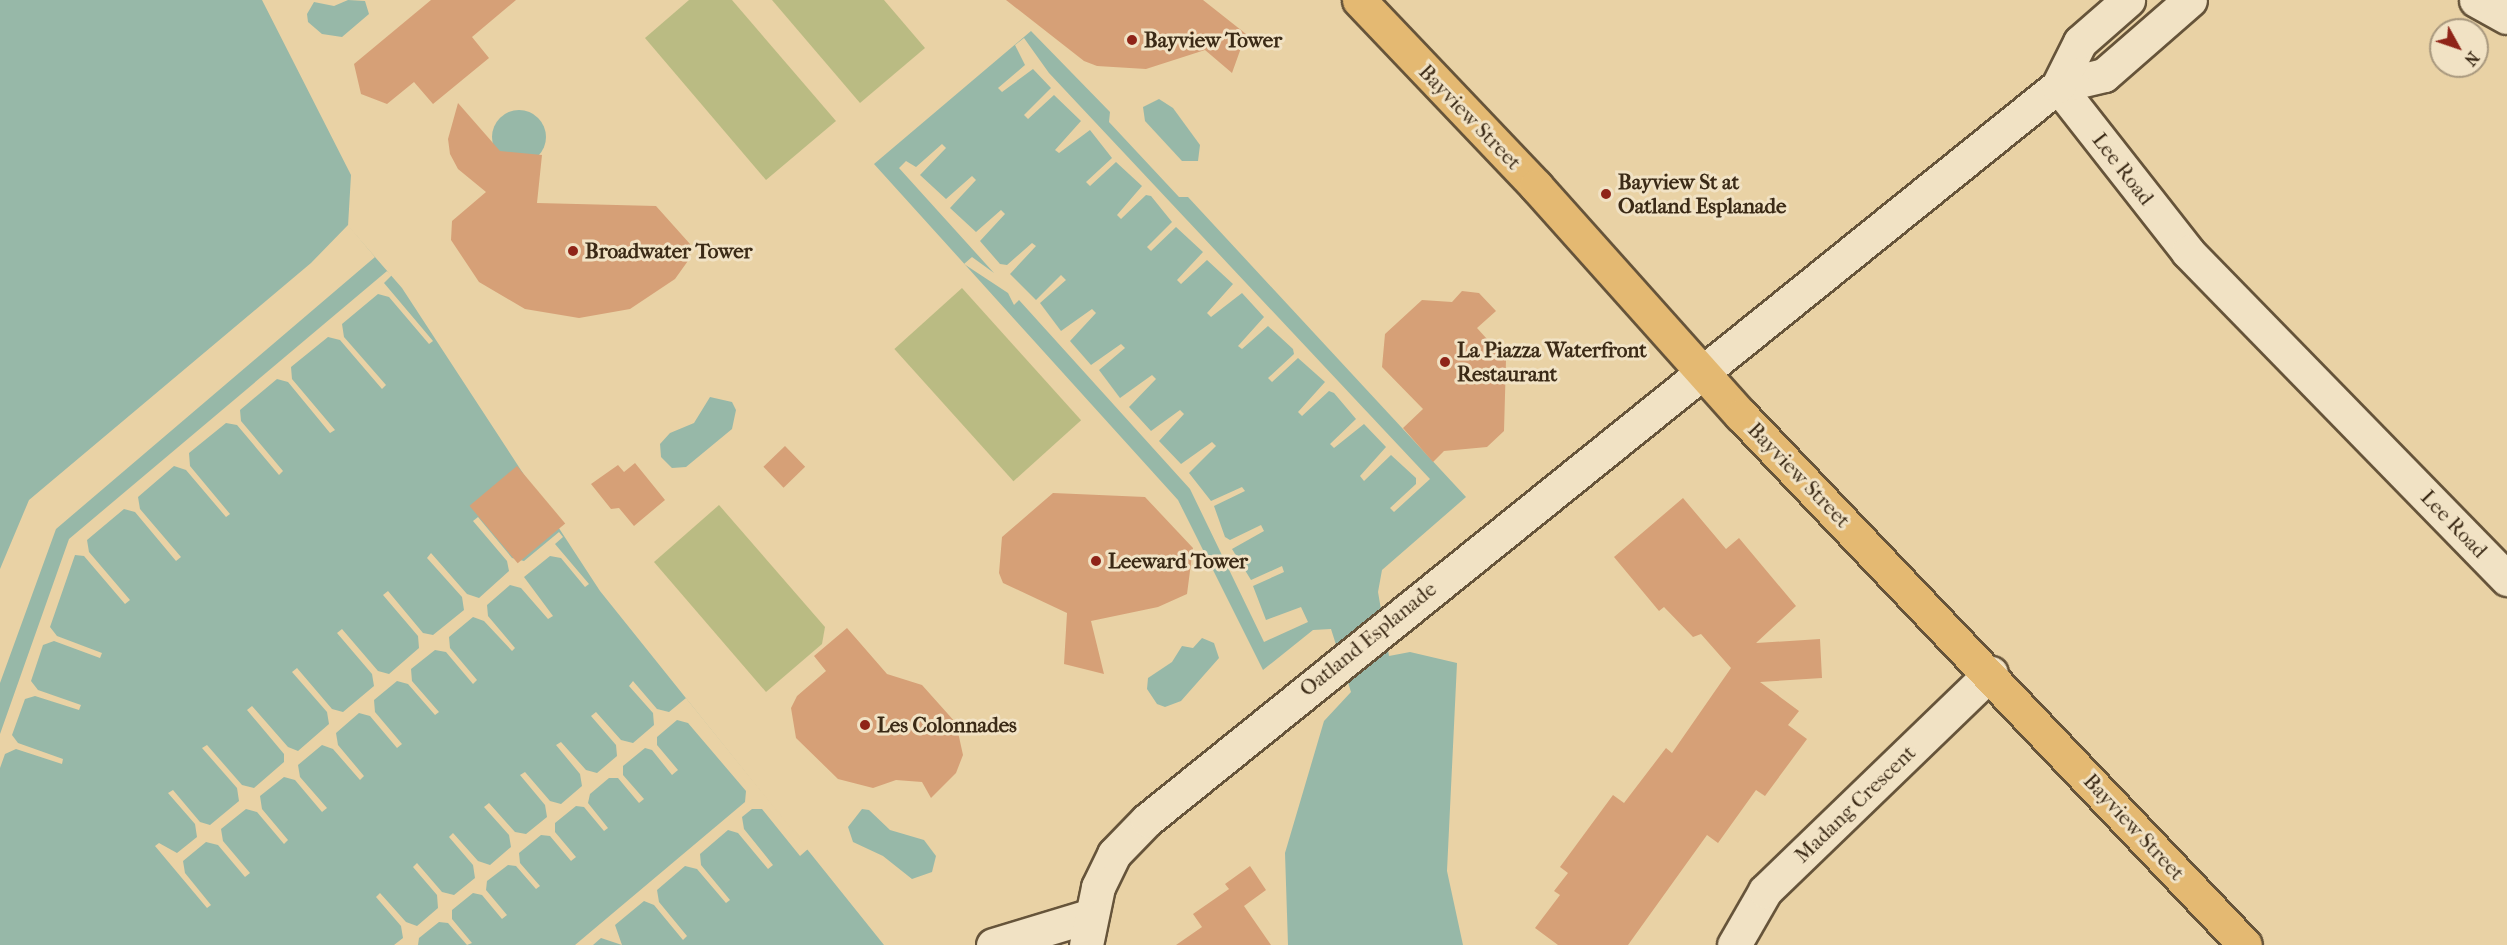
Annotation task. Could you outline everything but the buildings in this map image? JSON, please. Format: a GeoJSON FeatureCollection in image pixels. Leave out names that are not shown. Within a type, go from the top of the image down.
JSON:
{"type":"FeatureCollection","features":[{"type":"Feature","properties":{"kind":"main road","name":"Bayview Street"},"geometry":{"type":"LineString","coordinates":[[1359,0],[1536,186],[1704,374],[1991,673],[2245,945]]}},
{"type":"Feature","properties":{"kind":"street"},"geometry":{"type":"LineString","coordinates":[[1704,374],[2058,86],[2080,42],[2128,0]]}},
{"type":"Feature","properties":{"kind":"street"},"geometry":{"type":"LineString","coordinates":[[2058,86],[2104,75],[2190,0]]}},
{"type":"Feature","properties":{"kind":"street"},"geometry":{"type":"LineString","coordinates":[[2476,0],[2507,16]]}},
{"type":"Feature","properties":{"kind":"street","name":"Lee Road"},"geometry":{"type":"LineString","coordinates":[[2058,86],[2188,252],[2507,579]]}},
{"type":"Feature","properties":{"kind":"street","name":"Oatland Esplanade"},"geometry":{"type":"LineString","coordinates":[[1088,930],[1114,854],[1147,820],[1497,535],[1704,374]]}},
{"type":"Feature","properties":{"kind":"street","name":"Madang Crescent"},"geometry":{"type":"LineString","coordinates":[[1734,945],[1765,891],[1991,673]]}},
{"type":"Feature","properties":{"kind":"street"},"geometry":{"type":"LineString","coordinates":[[993,945],[1088,930]]}},
{"type":"Feature","properties":{"kind":"green space"},"geometry":{"type":"Polygon","coordinates":[[[689,0],[732,0],[836,121],[766,180],[645,38],[689,0]]]}},
{"type":"Feature","properties":{"kind":"green space"},"geometry":{"type":"Polygon","coordinates":[[[772,0],[884,0],[925,48],[860,103],[772,0]]]}},
{"type":"Feature","properties":{"kind":"green space"},"geometry":{"type":"Polygon","coordinates":[[[962,288],[1081,420],[1013,481],[894,349],[962,288]]]}},
{"type":"Feature","properties":{"kind":"green space"},"geometry":{"type":"Polygon","coordinates":[[[719,505],[825,627],[822,644],[766,692],[654,562],[719,505]]]}},
{"type":"Feature","properties":{"kind":"shaded area"},"geometry":{"type":"Polygon","coordinates":[[[0,0],[262,0],[351,175],[348,226],[402,288],[600,591],[884,945],[0,945],[0,0]]]}},
{"type":"Feature","properties":{"kind":"shaded area"},"geometry":{"type":"Polygon","coordinates":[[[348,0],[365,1],[369,14],[342,37],[322,34],[308,22],[307,14],[314,2],[334,6],[348,0]]]}},
{"type":"Feature","properties":{"kind":"shaded area"},"geometry":{"type":"Polygon","coordinates":[[[1031,31],[1110,112],[1109,122],[1179,197],[1188,197],[1466,497],[1382,570],[1378,592],[1389,656],[1410,652],[1457,663],[1447,871],[1463,945],[1288,945],[1285,853],[1324,721],[1351,692],[1331,629],[1313,630],[1263,670],[1178,500],[874,164],[1031,31]]]}},
{"type":"Feature","properties":{"kind":"shaded area"},"geometry":{"type":"Polygon","coordinates":[[[1159,99],[1173,108],[1200,145],[1198,161],[1182,161],[1145,121],[1143,107],[1159,99]]]}},
{"type":"Feature","properties":{"kind":"shaded area"},"geometry":{"type":"Polygon","coordinates":[[[519,110],[529,112],[538,118],[544,127],[546,137],[544,147],[538,156],[529,162],[519,164],[509,162],[500,156],[494,147],[492,137],[494,127],[500,118],[509,112],[519,110]]]}},
{"type":"Feature","properties":{"kind":"shaded area"},"geometry":{"type":"Polygon","coordinates":[[[710,397],[732,402],[736,410],[732,429],[686,467],[672,468],[661,457],[660,444],[670,433],[694,423],[710,397]]]}},
{"type":"Feature","properties":{"kind":"shaded area"},"geometry":{"type":"Polygon","coordinates":[[[1202,638],[1214,643],[1219,658],[1181,701],[1165,707],[1157,704],[1147,689],[1148,678],[1172,662],[1182,646],[1193,648],[1202,638]]]}},
{"type":"Feature","properties":{"kind":"shaded area"},"geometry":{"type":"Polygon","coordinates":[[[862,809],[869,810],[890,830],[924,840],[936,856],[932,872],[912,879],[883,856],[853,842],[848,827],[862,809]]]}},
{"type":"Feature","properties":{"kind":"pier"},"geometry":{"type":"Polygon","coordinates":[[[1024,38],[1049,73],[1430,479],[1394,512],[1390,508],[1416,484],[1416,478],[1391,455],[1364,481],[1360,476],[1386,447],[1364,424],[1334,448],[1330,444],[1356,419],[1334,393],[1329,391],[1302,416],[1298,412],[1325,382],[1298,358],[1272,382],[1268,378],[1294,354],[1293,349],[1268,326],[1242,349],[1238,346],[1264,317],[1242,293],[1211,317],[1207,313],[1233,284],[1207,260],[1181,284],[1177,280],[1203,252],[1176,227],[1151,251],[1147,247],[1172,222],[1151,196],[1146,195],[1121,219],[1117,215],[1142,186],[1116,162],[1090,186],[1086,182],[1112,158],[1090,130],[1059,153],[1055,150],[1081,121],[1054,95],[1028,119],[1024,115],[1051,88],[1033,69],[1002,92],[998,88],[1025,65],[1015,45],[1024,38]]]}},
{"type":"Feature","properties":{"kind":"pier"},"geometry":{"type":"Polygon","coordinates":[[[942,144],[946,148],[920,175],[946,199],[972,176],[976,180],[950,208],[976,232],[1001,210],[1005,214],[980,241],[1000,264],[1007,265],[1032,243],[1036,246],[1010,274],[1036,300],[1061,275],[1066,280],[1040,303],[1061,331],[1092,309],[1096,313],[1070,341],[1091,365],[1121,344],[1125,348],[1099,370],[1120,398],[1152,375],[1156,379],[1129,407],[1151,431],[1180,410],[1184,414],[1159,441],[1181,464],[1212,442],[1216,446],[1189,473],[1211,501],[1242,487],[1245,491],[1214,506],[1225,537],[1230,540],[1261,525],[1264,531],[1232,549],[1251,580],[1282,566],[1284,572],[1253,586],[1266,620],[1301,607],[1308,622],[1264,642],[1190,489],[1019,300],[1014,305],[1008,293],[964,264],[972,257],[994,273],[899,168],[906,161],[916,167],[942,144]]]}},
{"type":"Feature","properties":{"kind":"pier"},"geometry":{"type":"Polygon","coordinates":[[[348,225],[375,257],[56,529],[0,683],[0,569],[29,500],[311,263],[348,225]]]}},
{"type":"Feature","properties":{"kind":"pier"},"geometry":{"type":"Polygon","coordinates":[[[387,271],[392,275],[384,283],[433,341],[429,344],[389,297],[378,294],[342,324],[344,337],[386,385],[382,389],[340,340],[328,337],[291,367],[292,379],[335,430],[330,433],[288,382],[277,379],[240,410],[241,421],[283,471],[279,475],[237,425],[226,423],[189,453],[190,466],[230,514],[226,517],[186,470],[174,466],[138,497],[140,509],[181,557],[176,561],[135,512],[124,509],[87,540],[89,552],[130,600],[125,604],[84,556],[75,555],[50,627],[57,636],[102,653],[100,658],[54,641],[43,645],[31,681],[38,690],[81,705],[79,710],[35,696],[25,699],[12,735],[18,743],[63,759],[62,764],[16,749],[5,754],[0,768],[0,734],[69,539],[387,271]]]}},
{"type":"Feature","properties":{"kind":"pier"},"geometry":{"type":"Polygon","coordinates":[[[478,517],[512,558],[524,561],[559,532],[563,537],[555,544],[589,584],[585,587],[561,558],[550,556],[524,577],[553,616],[548,619],[521,588],[510,585],[487,605],[488,616],[515,648],[512,651],[484,621],[473,617],[449,637],[450,648],[477,680],[473,684],[446,652],[435,650],[411,669],[412,681],[439,712],[435,715],[408,684],[397,681],[374,700],[375,712],[402,744],[397,748],[370,716],[359,713],[336,733],[338,745],[364,776],[360,780],[333,749],[322,745],[298,765],[300,777],[327,808],[322,812],[295,780],[284,777],[260,796],[262,809],[288,840],[284,844],[257,812],[246,809],[221,829],[223,841],[250,873],[245,877],[218,845],[206,842],[183,861],[185,873],[211,905],[207,908],[155,846],[159,843],[177,853],[197,837],[195,824],[168,793],[173,790],[200,822],[210,825],[239,801],[237,788],[202,748],[207,745],[242,785],[254,788],[284,762],[284,754],[247,710],[252,706],[288,747],[298,751],[329,724],[327,712],[292,672],[297,668],[332,709],[343,712],[374,686],[372,674],[337,633],[342,629],[378,671],[389,674],[419,648],[418,636],[383,595],[388,591],[423,633],[433,635],[464,610],[462,597],[427,558],[431,553],[467,594],[479,598],[509,571],[507,561],[473,521],[478,517]]]}},
{"type":"Feature","properties":{"kind":"pier"},"geometry":{"type":"Polygon","coordinates":[[[633,681],[657,709],[669,712],[686,698],[808,849],[800,856],[762,809],[752,809],[742,817],[744,829],[773,865],[768,869],[738,833],[728,830],[700,854],[701,865],[730,900],[726,903],[697,869],[685,866],[657,890],[659,902],[687,936],[683,940],[654,905],[644,901],[615,925],[622,945],[601,938],[593,945],[575,945],[745,802],[746,791],[688,723],[677,720],[657,737],[657,745],[678,770],[672,775],[652,750],[645,748],[623,766],[623,775],[644,799],[639,803],[618,778],[609,778],[590,794],[588,803],[608,828],[604,831],[584,807],[576,806],[555,823],[555,832],[576,857],[571,861],[550,836],[541,835],[519,853],[520,863],[540,886],[536,889],[516,866],[508,865],[487,881],[486,890],[507,915],[502,919],[482,895],[473,893],[452,910],[452,919],[472,943],[467,945],[448,923],[439,922],[419,938],[418,945],[394,945],[403,938],[401,926],[376,897],[380,893],[406,922],[417,926],[438,908],[437,895],[413,867],[417,863],[442,892],[454,895],[475,878],[473,865],[449,837],[453,833],[478,861],[490,865],[511,847],[509,835],[484,807],[489,803],[515,832],[526,834],[547,817],[545,805],[520,775],[525,772],[550,801],[561,804],[582,786],[580,774],[556,745],[561,742],[586,770],[597,773],[617,756],[616,745],[591,716],[596,712],[621,740],[633,743],[654,725],[653,713],[629,686],[633,681]]]}},
{"type":"Feature","properties":{"kind":"place","name":"Bayview Tower"},"geometry":{"type":"Point","coordinates":[1132,40]}},
{"type":"Feature","properties":{"kind":"place","name":"Bayview St at Oatland Esplanade"},"geometry":{"type":"Point","coordinates":[1606,194]}},
{"type":"Feature","properties":{"kind":"place","name":"Broadwater Tower"},"geometry":{"type":"Point","coordinates":[573,251]}},
{"type":"Feature","properties":{"kind":"place","name":"La Piazza Waterfront Restaurant"},"geometry":{"type":"Point","coordinates":[1445,362]}},
{"type":"Feature","properties":{"kind":"place","name":"Leeward Tower"},"geometry":{"type":"Point","coordinates":[1096,561]}},
{"type":"Feature","properties":{"kind":"place","name":"Les Colonnades"},"geometry":{"type":"Point","coordinates":[865,725]}}]}
